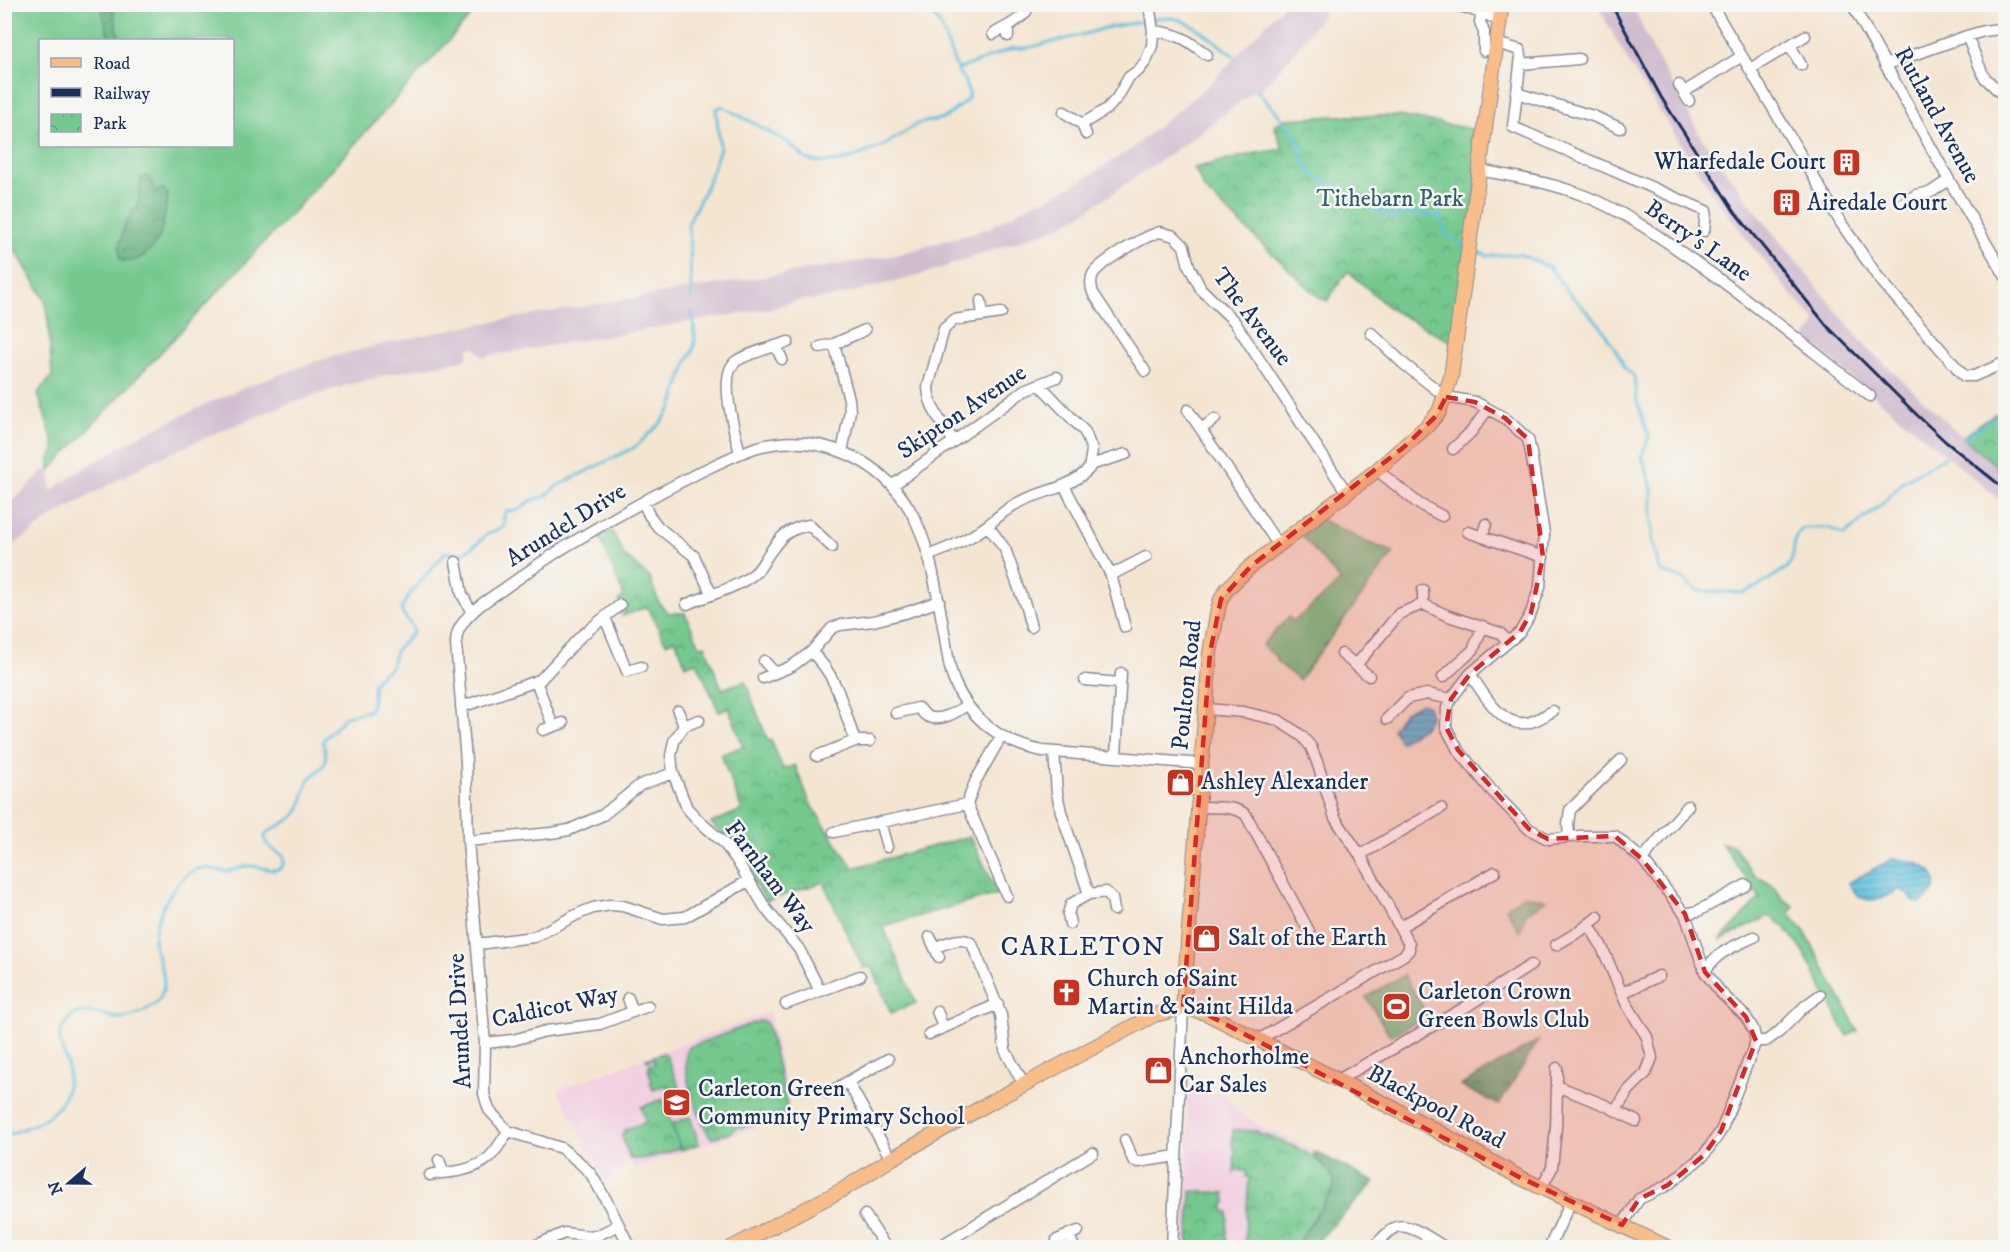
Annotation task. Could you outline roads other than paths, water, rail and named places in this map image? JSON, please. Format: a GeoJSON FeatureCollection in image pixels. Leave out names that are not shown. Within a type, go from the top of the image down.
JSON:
{"type":"FeatureCollection","features":[{"type":"Feature","properties":{"kind":"main road","name":"Poulton Road"},"geometry":{"type":"LineString","coordinates":[[1183,1008],[1210,653],[1221,600],[1227,589],[1251,566],[1377,470],[1436,417],[1446,397],[1451,377],[1502,4]]}},
{"type":"Feature","properties":{"kind":"main road","name":"Blackpool Road"},"geometry":{"type":"LineString","coordinates":[[1183,1008],[1206,1013],[1541,1188],[1669,1248]]}},
{"type":"Feature","properties":{"kind":"main road"},"geometry":{"type":"LineString","coordinates":[[731,1248],[844,1189],[891,1159],[993,1101],[1155,1016],[1183,1008]]}},
{"type":"Feature","properties":{"kind":"street"},"geometry":{"type":"LineString","coordinates":[[993,34],[1008,31],[1028,10],[1029,4]]}},
{"type":"Feature","properties":{"kind":"street"},"geometry":{"type":"LineString","coordinates":[[1454,4],[1499,21]]}},
{"type":"Feature","properties":{"kind":"street"},"geometry":{"type":"LineString","coordinates":[[1711,4],[1841,223],[1878,277],[1959,371],[1969,377],[2006,362]]}},
{"type":"Feature","properties":{"kind":"street","name":"Rutland Avenue"},"geometry":{"type":"LineString","coordinates":[[1852,4],[1949,180],[2006,277]]}},
{"type":"Feature","properties":{"kind":"street"},"geometry":{"type":"LineString","coordinates":[[1064,112],[1084,129],[1117,98],[1130,77],[1146,61],[1152,46],[1153,28],[1149,8]]}},
{"type":"Feature","properties":{"kind":"street"},"geometry":{"type":"LineString","coordinates":[[1482,13],[1480,22],[1484,32],[1484,51]]}},
{"type":"Feature","properties":{"kind":"street"},"geometry":{"type":"LineString","coordinates":[[1153,28],[1171,32],[1191,42],[1208,55]]}},
{"type":"Feature","properties":{"kind":"street"},"geometry":{"type":"LineString","coordinates":[[1885,65],[1967,36],[2006,28]]}},
{"type":"Feature","properties":{"kind":"street"},"geometry":{"type":"LineString","coordinates":[[1750,69],[1805,36]]}},
{"type":"Feature","properties":{"kind":"street"},"geometry":{"type":"LineString","coordinates":[[1967,36],[1984,77],[2006,98]]}},
{"type":"Feature","properties":{"kind":"street"},"geometry":{"type":"LineString","coordinates":[[1496,43],[1520,50],[1513,127],[1706,211],[1704,231]]}},
{"type":"Feature","properties":{"kind":"street"},"geometry":{"type":"LineString","coordinates":[[1790,45],[1801,65]]}},
{"type":"Feature","properties":{"kind":"street"},"geometry":{"type":"LineString","coordinates":[[1684,93],[1742,56]]}},
{"type":"Feature","properties":{"kind":"street"},"geometry":{"type":"LineString","coordinates":[[1520,64],[1579,58]]}},
{"type":"Feature","properties":{"kind":"street"},"geometry":{"type":"LineString","coordinates":[[1516,93],[1593,116],[1620,128]]}},
{"type":"Feature","properties":{"kind":"street","name":"Berry's Lane"},"geometry":{"type":"LineString","coordinates":[[1479,170],[1559,186],[1588,197],[1632,220],[1723,281],[1870,396]]}},
{"type":"Feature","properties":{"kind":"street"},"geometry":{"type":"LineString","coordinates":[[1904,203],[1916,195],[1931,192],[1949,180]]}},
{"type":"Feature","properties":{"kind":"street","name":"The Avenue"},"geometry":{"type":"LineString","coordinates":[[1144,371],[1140,355],[1093,293],[1092,278],[1093,274],[1111,258],[1160,232],[1174,236],[1184,246],[1201,289],[1234,321],[1347,493]]}},
{"type":"Feature","properties":{"kind":"street"},"geometry":{"type":"LineString","coordinates":[[981,301],[983,315]]}},
{"type":"Feature","properties":{"kind":"street"},"geometry":{"type":"LineString","coordinates":[[953,440],[931,406],[928,397],[928,387],[944,322],[1001,313]]}},
{"type":"Feature","properties":{"kind":"street"},"geometry":{"type":"LineString","coordinates":[[819,347],[834,344],[865,330]]}},
{"type":"Feature","properties":{"kind":"street"},"geometry":{"type":"LineString","coordinates":[[1371,333],[1446,397],[1475,402],[1505,418],[1528,439],[1544,534],[1540,587],[1531,613],[1520,632],[1470,674],[1451,699],[1447,708],[1446,727],[1458,750],[1528,829],[1548,839],[1615,836],[1642,859],[1685,914],[1705,972],[1721,993],[1746,1017],[1753,1029],[1756,1041],[1716,1139],[1704,1155],[1668,1185],[1639,1199],[1622,1225]]}},
{"type":"Feature","properties":{"kind":"street"},"geometry":{"type":"LineString","coordinates":[[740,453],[728,395],[729,369],[736,360],[788,342]]}},
{"type":"Feature","properties":{"kind":"street"},"geometry":{"type":"LineString","coordinates":[[834,344],[849,399],[850,411],[842,452]]}},
{"type":"Feature","properties":{"kind":"street"},"geometry":{"type":"LineString","coordinates":[[776,346],[782,359]]}},
{"type":"Feature","properties":{"kind":"street","name":"Skipton Avenue"},"geometry":{"type":"LineString","coordinates":[[893,485],[1025,390],[1057,377]]}},
{"type":"Feature","properties":{"kind":"street"},"geometry":{"type":"LineString","coordinates":[[930,555],[958,545],[988,526],[1004,511],[1016,504],[1035,495],[1065,487],[1082,475],[1090,465],[1092,450],[1085,432],[1039,384]]}},
{"type":"Feature","properties":{"kind":"street"},"geometry":{"type":"LineString","coordinates":[[1453,449],[1471,432],[1488,409]]}},
{"type":"Feature","properties":{"kind":"street"},"geometry":{"type":"LineString","coordinates":[[1188,410],[1279,546]]}},
{"type":"Feature","properties":{"kind":"street"},"geometry":{"type":"LineString","coordinates":[[1201,429],[1215,419]]}},
{"type":"Feature","properties":{"kind":"street","name":"Arundel Drive"},"geometry":{"type":"LineString","coordinates":[[508,1131],[489,1110],[484,1094],[485,1043],[468,842],[466,761],[456,639],[459,629],[471,613],[541,562],[643,502],[740,453],[769,445],[794,442],[819,445],[860,460],[893,485],[910,508],[930,555],[953,678],[977,717],[1000,737],[1028,748],[1202,764]]}},
{"type":"Feature","properties":{"kind":"street"},"geometry":{"type":"LineString","coordinates":[[1090,465],[1126,454]]}},
{"type":"Feature","properties":{"kind":"street"},"geometry":{"type":"LineString","coordinates":[[1377,470],[1419,504],[1442,516]]}},
{"type":"Feature","properties":{"kind":"street"},"geometry":{"type":"LineString","coordinates":[[1065,487],[1125,605],[1125,627]]}},
{"type":"Feature","properties":{"kind":"street"},"geometry":{"type":"LineString","coordinates":[[643,502],[658,527],[694,556],[711,593]]}},
{"type":"Feature","properties":{"kind":"street"},"geometry":{"type":"LineString","coordinates":[[687,604],[741,583],[757,572],[772,549],[788,532],[811,521],[832,547]]}},
{"type":"Feature","properties":{"kind":"street"},"geometry":{"type":"LineString","coordinates":[[1482,537],[1486,524]]}},
{"type":"Feature","properties":{"kind":"street"},"geometry":{"type":"LineString","coordinates":[[988,526],[1005,549],[1030,607],[1030,627]]}},
{"type":"Feature","properties":{"kind":"street"},"geometry":{"type":"LineString","coordinates":[[1468,531],[1543,557]]}},
{"type":"Feature","properties":{"kind":"street"},"geometry":{"type":"LineString","coordinates":[[1111,574],[1146,557]]}},
{"type":"Feature","properties":{"kind":"street"},"geometry":{"type":"LineString","coordinates":[[456,562],[462,594],[471,613]]}},
{"type":"Feature","properties":{"kind":"street"},"geometry":{"type":"LineString","coordinates":[[1423,590],[1423,604]]}},
{"type":"Feature","properties":{"kind":"street"},"geometry":{"type":"LineString","coordinates":[[763,678],[792,666],[811,652],[832,628],[840,624],[873,621],[905,614],[939,601]]}},
{"type":"Feature","properties":{"kind":"street"},"geometry":{"type":"LineString","coordinates":[[1356,665],[1399,614],[1423,604],[1446,615],[1500,633],[1508,642]]}},
{"type":"Feature","properties":{"kind":"street"},"geometry":{"type":"LineString","coordinates":[[461,707],[536,681],[546,675],[581,636],[620,605]]}},
{"type":"Feature","properties":{"kind":"street"},"geometry":{"type":"LineString","coordinates":[[605,618],[627,671],[641,667]]}},
{"type":"Feature","properties":{"kind":"street"},"geometry":{"type":"LineString","coordinates":[[1443,677],[1473,650],[1483,626]]}},
{"type":"Feature","properties":{"kind":"street"},"geometry":{"type":"LineString","coordinates":[[811,652],[825,666],[837,690],[855,741]]}},
{"type":"Feature","properties":{"kind":"street"},"geometry":{"type":"LineString","coordinates":[[1342,654],[1369,676]]}},
{"type":"Feature","properties":{"kind":"street"},"geometry":{"type":"LineString","coordinates":[[764,661],[775,673]]}},
{"type":"Feature","properties":{"kind":"street"},"geometry":{"type":"LineString","coordinates":[[1470,674],[1502,715],[1512,721],[1526,723],[1553,711]]}},
{"type":"Feature","properties":{"kind":"street"},"geometry":{"type":"LineString","coordinates":[[1084,680],[1121,678],[1116,756]]}},
{"type":"Feature","properties":{"kind":"street"},"geometry":{"type":"LineString","coordinates":[[536,681],[553,726]]}},
{"type":"Feature","properties":{"kind":"street"},"geometry":{"type":"LineString","coordinates":[[1387,719],[1407,698],[1427,694],[1451,699]]}},
{"type":"Feature","properties":{"kind":"street"},"geometry":{"type":"LineString","coordinates":[[896,713],[918,708],[925,716],[935,718],[960,711],[967,704]]}},
{"type":"Feature","properties":{"kind":"street"},"geometry":{"type":"LineString","coordinates":[[1206,710],[1243,712],[1278,720],[1302,736],[1311,747],[1335,818],[1360,855],[1409,944],[1409,950],[1404,955],[1258,1040]]}},
{"type":"Feature","properties":{"kind":"street"},"geometry":{"type":"LineString","coordinates":[[678,711],[684,726],[699,720]]}},
{"type":"Feature","properties":{"kind":"street","name":"Farnham Way"},"geometry":{"type":"LineString","coordinates":[[684,726],[674,741],[671,756],[673,773],[687,808],[723,842],[778,925],[799,949],[820,991]]}},
{"type":"Feature","properties":{"kind":"street"},"geometry":{"type":"LineString","coordinates":[[1000,737],[975,782],[967,804],[1007,896]]}},
{"type":"Feature","properties":{"kind":"street"},"geometry":{"type":"LineString","coordinates":[[819,742],[822,754],[855,741],[870,741]]}},
{"type":"Feature","properties":{"kind":"street"},"geometry":{"type":"LineString","coordinates":[[1054,752],[1061,812],[1089,894]]}},
{"type":"Feature","properties":{"kind":"street"},"geometry":{"type":"LineString","coordinates":[[1569,837],[1570,810],[1621,760]]}},
{"type":"Feature","properties":{"kind":"street"},"geometry":{"type":"LineString","coordinates":[[468,842],[569,830],[603,815],[640,785],[673,773]]}},
{"type":"Feature","properties":{"kind":"street"},"geometry":{"type":"LineString","coordinates":[[834,832],[967,804]]}},
{"type":"Feature","properties":{"kind":"street"},"geometry":{"type":"LineString","coordinates":[[1642,859],[1688,806]]}},
{"type":"Feature","properties":{"kind":"street"},"geometry":{"type":"LineString","coordinates":[[1199,807],[1233,809],[1242,811],[1246,815],[1309,931]]}},
{"type":"Feature","properties":{"kind":"street"},"geometry":{"type":"LineString","coordinates":[[1360,855],[1441,808]]}},
{"type":"Feature","properties":{"kind":"street"},"geometry":{"type":"LineString","coordinates":[[880,822],[887,847]]}},
{"type":"Feature","properties":{"kind":"street"},"geometry":{"type":"LineString","coordinates":[[1400,927],[1495,872]]}},
{"type":"Feature","properties":{"kind":"street"},"geometry":{"type":"LineString","coordinates":[[477,944],[534,938],[578,914],[610,905],[623,906],[663,919],[686,917],[748,881]]}},
{"type":"Feature","properties":{"kind":"street"},"geometry":{"type":"LineString","coordinates":[[1685,914],[1698,911],[1746,885]]}},
{"type":"Feature","properties":{"kind":"street"},"geometry":{"type":"LineString","coordinates":[[1070,924],[1068,914],[1071,904],[1089,894],[1106,892],[1112,898],[1114,910]]}},
{"type":"Feature","properties":{"kind":"street"},"geometry":{"type":"LineString","coordinates":[[1556,945],[1588,926],[1598,917]]}},
{"type":"Feature","properties":{"kind":"street"},"geometry":{"type":"LineString","coordinates":[[1588,926],[1601,945],[1626,1003],[1647,1037],[1652,1058],[1646,1073],[1628,1091],[1616,1110]]}},
{"type":"Feature","properties":{"kind":"street"},"geometry":{"type":"LineString","coordinates":[[1705,972],[1709,964],[1723,952],[1754,937]]}},
{"type":"Feature","properties":{"kind":"street"},"geometry":{"type":"LineString","coordinates":[[935,947],[957,940],[968,940],[974,948],[998,1004],[1005,1050],[1024,1085]]}},
{"type":"Feature","properties":{"kind":"street"},"geometry":{"type":"LineString","coordinates":[[1338,1080],[1464,1008],[1531,965]]}},
{"type":"Feature","properties":{"kind":"street"},"geometry":{"type":"LineString","coordinates":[[786,1004],[860,976]]}},
{"type":"Feature","properties":{"kind":"street"},"geometry":{"type":"LineString","coordinates":[[1622,993],[1659,976]]}},
{"type":"Feature","properties":{"kind":"street"},"geometry":{"type":"LineString","coordinates":[[1756,1041],[1766,1041],[1779,1032],[1804,1006],[1820,995]]}},
{"type":"Feature","properties":{"kind":"street","name":"Caldicot Way"},"geometry":{"type":"LineString","coordinates":[[628,998],[633,1012]]}},
{"type":"Feature","properties":{"kind":"street"},"geometry":{"type":"LineString","coordinates":[[929,1034],[998,1004]]}},
{"type":"Feature","properties":{"kind":"street","name":"Caldicot Way"},"geometry":{"type":"LineString","coordinates":[[485,1043],[513,1041],[546,1031],[600,1024],[648,1006]]}},
{"type":"Feature","properties":{"kind":"street"},"geometry":{"type":"LineString","coordinates":[[1172,1248],[1183,1008]]}},
{"type":"Feature","properties":{"kind":"street"},"geometry":{"type":"LineString","coordinates":[[937,1011],[943,1027]]}},
{"type":"Feature","properties":{"kind":"street"},"geometry":{"type":"LineString","coordinates":[[828,1093],[888,1059]]}},
{"type":"Feature","properties":{"kind":"street"},"geometry":{"type":"LineString","coordinates":[[1541,1188],[1552,1168],[1556,1128],[1557,1068]]}},
{"type":"Feature","properties":{"kind":"street"},"geometry":{"type":"LineString","coordinates":[[848,1082],[891,1159]]}},
{"type":"Feature","properties":{"kind":"street"},"geometry":{"type":"LineString","coordinates":[[1557,1086],[1578,1093],[1636,1121]]}},
{"type":"Feature","properties":{"kind":"street"},"geometry":{"type":"LineString","coordinates":[[430,1175],[443,1171],[462,1171],[484,1163],[494,1153],[508,1131],[551,1144],[561,1148],[579,1162],[597,1184],[630,1248]]}},
{"type":"Feature","properties":{"kind":"street"},"geometry":{"type":"LineString","coordinates":[[1125,1140],[1133,1160],[1138,1162],[1176,1156]]}},
{"type":"Feature","properties":{"kind":"street"},"geometry":{"type":"LineString","coordinates":[[937,1248],[1093,1153]]}},
{"type":"Feature","properties":{"kind":"street"},"geometry":{"type":"LineString","coordinates":[[439,1160],[443,1171]]}},
{"type":"Feature","properties":{"kind":"street"},"geometry":{"type":"LineString","coordinates":[[1549,1248],[1571,1201]]}},
{"type":"Feature","properties":{"kind":"street"},"geometry":{"type":"LineString","coordinates":[[865,1215],[886,1248]]}},
{"type":"Feature","properties":{"kind":"street"},"geometry":{"type":"LineString","coordinates":[[530,1248],[564,1233],[588,1236],[619,1225]]}},
{"type":"Feature","properties":{"kind":"street"},"geometry":{"type":"LineString","coordinates":[[1373,1248],[1393,1228],[1399,1226],[1408,1226],[1446,1248]]}},
{"type":"Feature","properties":{"kind":"street"},"geometry":{"type":"LineString","coordinates":[[1057,1240],[1073,1232],[1074,1248]]}},
{"type":"Feature","properties":{"kind":"water"},"geometry":{"type":"Polygon","coordinates":[[[1422,703],[1428,706],[1431,715],[1424,727],[1400,742],[1393,728],[1404,712],[1422,703]]]}},
{"type":"Feature","properties":{"kind":"water"},"geometry":{"type":"Polygon","coordinates":[[[1892,859],[1918,864],[1928,869],[1935,879],[1935,884],[1926,899],[1920,903],[1914,901],[1901,889],[1878,899],[1866,899],[1854,891],[1848,883],[1892,859]]]}},
{"type":"Feature","properties":{"kind":"waterway"},"geometry":{"type":"LineString","coordinates":[[924,4],[941,26],[957,70],[1013,48],[1026,48],[1105,28],[1164,17],[1174,18],[1193,26],[1235,57]]}},
{"type":"Feature","properties":{"kind":"waterway"},"geometry":{"type":"LineString","coordinates":[[691,299],[688,224],[707,185],[720,148],[716,109],[722,106],[789,143],[806,159],[835,162],[885,145],[917,124],[945,118],[968,99],[969,93],[957,70]]}},
{"type":"Feature","properties":{"kind":"waterway"},"geometry":{"type":"LineString","coordinates":[[1257,90],[1296,136],[1306,164],[1314,175],[1363,205],[1395,217],[1412,212],[1440,217],[1446,234],[1465,246]]}},
{"type":"Feature","properties":{"kind":"waterway"},"geometry":{"type":"LineString","coordinates":[[1473,250],[1489,256],[1519,254],[1549,267],[1570,294],[1600,325],[1624,367],[1634,376],[1636,398],[1649,436],[1642,456],[1652,488],[1652,542],[1659,568],[1662,572],[1681,578],[1695,589],[1743,593],[1759,586],[1788,567],[1792,559],[1796,536],[1801,530],[1829,528],[1844,535],[1882,504],[1905,480],[1945,457]]}},
{"type":"Feature","properties":{"kind":"waterway"},"geometry":{"type":"LineString","coordinates":[[4,1136],[43,1119],[52,1113],[64,1098],[68,1070],[59,1037],[71,1017],[81,1012],[115,1018],[127,1017],[138,1014],[160,999],[164,983],[155,948],[156,927],[171,892],[187,875],[195,870],[207,868],[226,871],[249,866],[272,870],[281,868],[284,857],[269,846],[265,835],[289,820],[299,810],[309,780],[325,763],[323,740],[346,716],[368,711],[372,705],[374,683],[391,667],[396,650],[413,633],[412,626],[401,611],[403,605],[445,552],[462,554],[486,535],[504,527],[504,516],[507,511],[519,510],[530,501],[546,496],[557,486],[635,447],[660,424],[672,407],[687,361],[693,351],[695,340],[692,311]]}},
{"type":"Feature","properties":{"kind":"waterway"},"geometry":{"type":"LineString","coordinates":[[1965,438],[1988,421],[2006,413]]}},
{"type":"Feature","properties":{"kind":"railway"},"geometry":{"type":"LineString","coordinates":[[1611,4],[1661,97],[1734,211],[1827,326],[1946,442],[2006,490]]}},
{"type":"Feature","properties":{"kind":"place","name":"Wharfedale Court"},"geometry":{"type":"Point","coordinates":[1847,162]}},
{"type":"Feature","properties":{"kind":"place","name":"Airedale Court"},"geometry":{"type":"Point","coordinates":[1786,203]}},
{"type":"Feature","properties":{"kind":"place","name":"Ashley Alexander"},"geometry":{"type":"Point","coordinates":[1180,782]}},
{"type":"Feature","properties":{"kind":"place","name":"Salt of the Earth"},"geometry":{"type":"Point","coordinates":[1207,938]}},
{"type":"Feature","properties":{"kind":"place","name":"Church of Saint Martin & Saint Hilda"},"geometry":{"type":"Point","coordinates":[1066,993]}},
{"type":"Feature","properties":{"kind":"place","name":"Carleton Crown Green Bowls Club"},"geometry":{"type":"Point","coordinates":[1397,1006]}},
{"type":"Feature","properties":{"kind":"place","name":"Anchorholme Car Sales"},"geometry":{"type":"Point","coordinates":[1158,1071]}},
{"type":"Feature","properties":{"kind":"place","name":"Carleton Green Community Primary School"},"geometry":{"type":"Point","coordinates":[677,1103]}},
{"type":"Feature","properties":{"kind":"district","name":"CARLETON"},"geometry":{"type":"Point","coordinates":[1083,947]}},
{"type":"Feature","properties":{"kind":"park label","name":"Tithebarn Park"},"geometry":{"type":"Point","coordinates":[1390,199]}}]}
